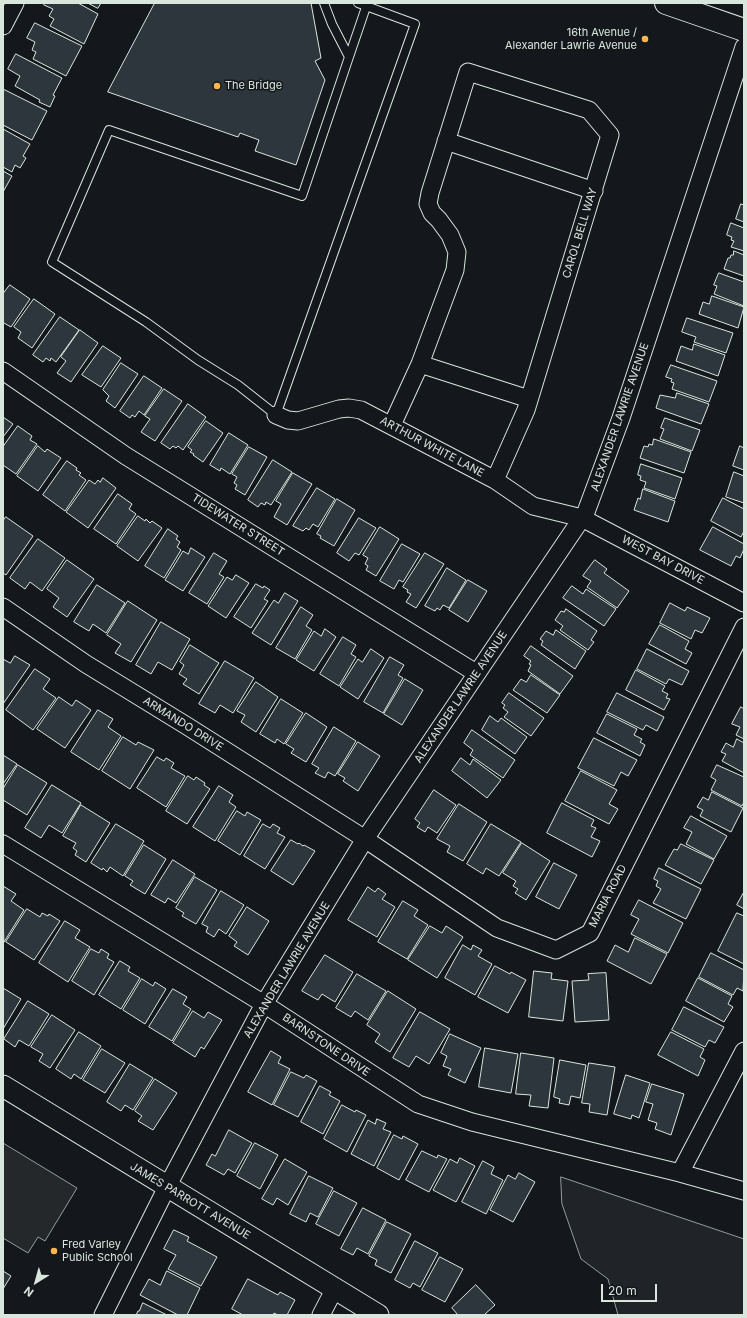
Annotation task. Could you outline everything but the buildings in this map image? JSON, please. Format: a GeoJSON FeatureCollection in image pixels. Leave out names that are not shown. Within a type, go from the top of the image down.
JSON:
{"type":"FeatureCollection","features":[{"type":"Feature","properties":{"kind":"main road"},"geometry":{"type":"LineString","coordinates":[[666,3],[744,30]]}},
{"type":"Feature","properties":{"kind":"street"},"geometry":{"type":"LineString","coordinates":[[3,26],[16,3]]}},
{"type":"Feature","properties":{"kind":"street","name":"ALEXANDER LAWRIE AVENUE"},"geometry":{"type":"LineString","coordinates":[[103,1315],[167,1187],[264,1004],[365,839],[582,518],[589,505],[621,418],[744,47]]}},
{"type":"Feature","properties":{"kind":"street","name":"CAROL BELL WAY"},"geometry":{"type":"LineString","coordinates":[[446,141],[468,72],[588,110],[610,135],[529,400],[495,480]]}},
{"type":"Feature","properties":{"kind":"street"},"geometry":{"type":"LineString","coordinates":[[392,425],[420,364],[455,270],[457,252],[450,235],[440,220],[432,213],[428,204],[446,141],[594,191]]}},
{"type":"Feature","properties":{"kind":"street"},"geometry":{"type":"LineString","coordinates":[[420,364],[529,400]]}},
{"type":"Feature","properties":{"kind":"street","name":"TIDEWATER STREET"},"geometry":{"type":"LineString","coordinates":[[3,371],[126,456],[476,673]]}},
{"type":"Feature","properties":{"kind":"street","name":"ARTHUR WHITE LANE"},"geometry":{"type":"LineString","coordinates":[[276,415],[288,420],[298,421],[338,409],[349,408],[361,410],[495,480],[533,506],[582,518]]}},
{"type":"Feature","properties":{"kind":"street","name":"WEST BAY DRIVE"},"geometry":{"type":"LineString","coordinates":[[582,518],[744,602]]}},
{"type":"Feature","properties":{"kind":"street","name":"ARMANDO DRIVE"},"geometry":{"type":"LineString","coordinates":[[3,607],[86,664],[365,839]]}},
{"type":"Feature","properties":{"kind":"street","name":"MARIA ROAD"},"geometry":{"type":"LineString","coordinates":[[365,839],[497,928],[556,950],[590,933],[744,627]]}},
{"type":"Feature","properties":{"kind":"street","name":"BARNSTONE DRIVE"},"geometry":{"type":"LineString","coordinates":[[3,844],[264,1004],[418,1104],[472,1122],[680,1173],[744,1191]]}},
{"type":"Feature","properties":{"kind":"street"},"geometry":{"type":"LineString","coordinates":[[680,1173],[744,1051]]}},
{"type":"Feature","properties":{"kind":"street","name":"JAMES PARROTT AVENUE"},"geometry":{"type":"LineString","coordinates":[[3,1086],[378,1315]]}},
{"type":"Feature","properties":{"kind":"street"},"geometry":{"type":"LineString","coordinates":[[321,1315],[335,1288]]}},
{"type":"Feature","properties":{"kind":"lane"},"geometry":{"type":"LineString","coordinates":[[324,3],[332,24],[349,57]]}},
{"type":"Feature","properties":{"kind":"lane"},"geometry":{"type":"LineString","coordinates":[[358,3],[415,24],[276,415],[238,385],[198,360],[146,322],[52,262],[109,130],[302,196],[366,7]]}},
{"type":"Feature","properties":{"kind":"shaded area"},"geometry":{"type":"Polygon","coordinates":[[[3,1143],[77,1188],[45,1241],[38,1237],[28,1253],[3,1238],[3,1143]]]}},
{"type":"Feature","properties":{"kind":"shaded area"},"geometry":{"type":"Polygon","coordinates":[[[561,1177],[744,1239],[744,1315],[618,1315],[608,1279],[581,1259],[562,1204],[561,1177]]]}},
{"type":"Feature","properties":{"kind":"place","name":"16th Avenue / Alexander Lawrie Avenue"},"geometry":{"type":"Point","coordinates":[645,39]}},
{"type":"Feature","properties":{"kind":"place","name":"The Bridge"},"geometry":{"type":"Point","coordinates":[217,86]}},
{"type":"Feature","properties":{"kind":"place","name":"Fred Varley Public School"},"geometry":{"type":"Point","coordinates":[54,1251]}}]}
